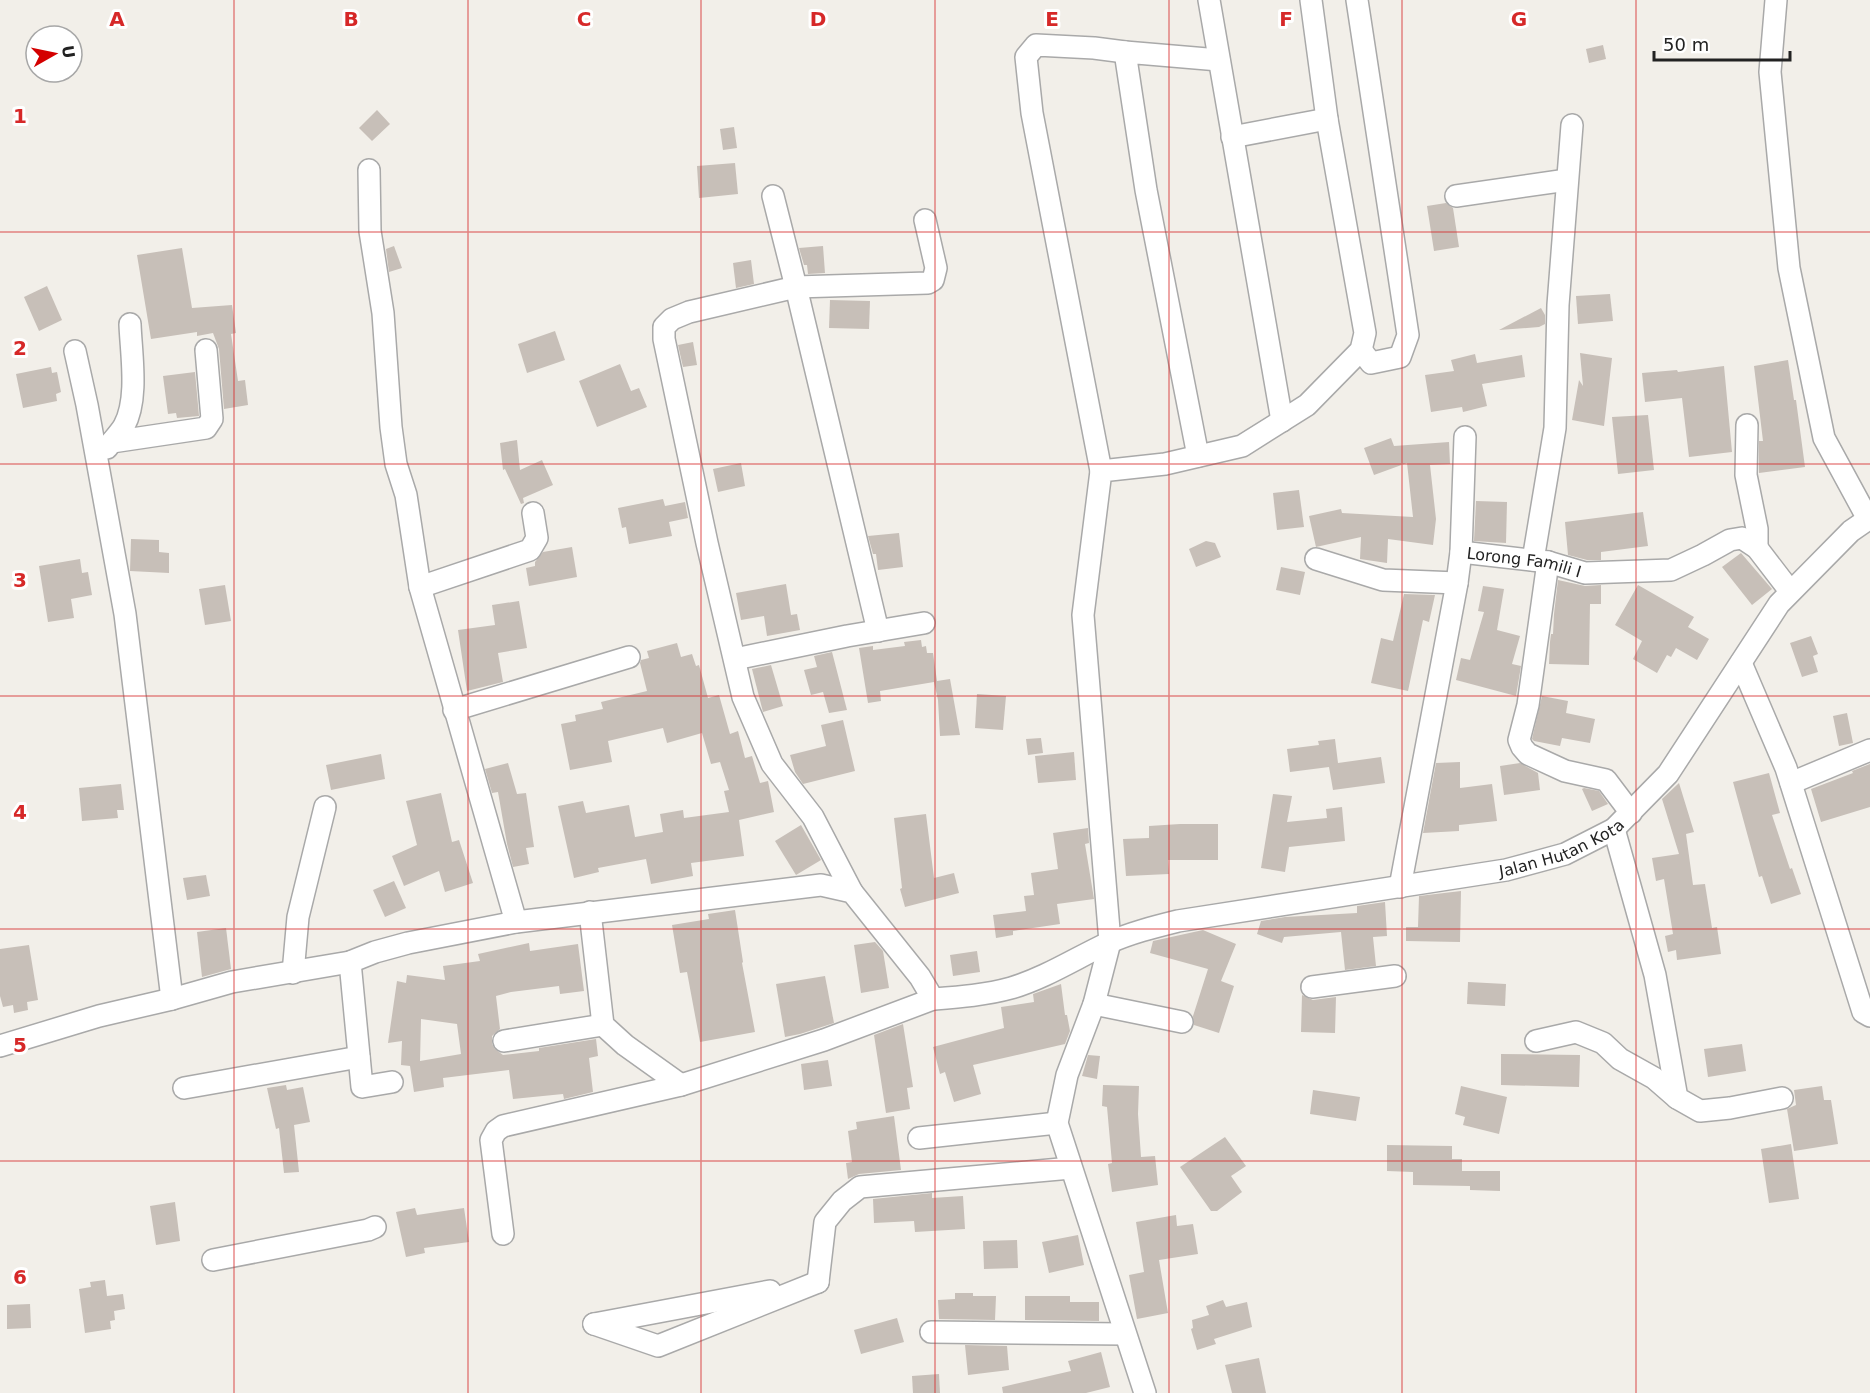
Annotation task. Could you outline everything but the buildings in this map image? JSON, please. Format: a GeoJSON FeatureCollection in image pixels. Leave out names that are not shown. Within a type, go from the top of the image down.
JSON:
{"type":"FeatureCollection","features":[{"type":"Feature","properties":{"kind":"street"},"geometry":{"type":"LineString","coordinates":[[1209,0],[1282,421]]}},
{"type":"Feature","properties":{"kind":"street"},"geometry":{"type":"LineString","coordinates":[[1101,471],[1165,464],[1242,446],[1307,405],[1361,350],[1365,333],[1327,118],[1311,0]]}},
{"type":"Feature","properties":{"kind":"street"},"geometry":{"type":"LineString","coordinates":[[1357,0],[1408,335],[1400,357],[1371,363],[1361,350]]}},
{"type":"Feature","properties":{"kind":"street"},"geometry":{"type":"LineString","coordinates":[[1776,0],[1770,72],[1789,268],[1824,438],[1869,519]]}},
{"type":"Feature","properties":{"kind":"street"},"geometry":{"type":"LineString","coordinates":[[1145,1393],[1057,1123],[1067,1075],[1094,1004],[1110,942],[1083,615],[1101,471],[1032,113],[1026,57],[1036,45],[1219,60]]}},
{"type":"Feature","properties":{"kind":"street"},"geometry":{"type":"LineString","coordinates":[[1125,52],[1146,190],[1198,456]]}},
{"type":"Feature","properties":{"kind":"street"},"geometry":{"type":"LineString","coordinates":[[1232,137],[1327,118]]}},
{"type":"Feature","properties":{"kind":"street"},"geometry":{"type":"LineString","coordinates":[[1572,125],[1558,304],[1555,428],[1540,561],[1528,705],[1519,740],[1528,754],[1565,771],[1606,780],[1630,813]]}},
{"type":"Feature","properties":{"kind":"street"},"geometry":{"type":"LineString","coordinates":[[369,170],[370,231],[383,313],[391,427],[396,464],[406,495],[420,588],[516,922]]}},
{"type":"Feature","properties":{"kind":"street"},"geometry":{"type":"LineString","coordinates":[[1456,196],[1567,180]]}},
{"type":"Feature","properties":{"kind":"street"},"geometry":{"type":"LineString","coordinates":[[773,196],[878,631]]}},
{"type":"Feature","properties":{"kind":"street"},"geometry":{"type":"LineString","coordinates":[[925,220],[936,268],[933,280],[928,283],[796,287],[689,312],[672,319],[664,327],[664,339],[707,543],[743,698],[772,764],[813,817],[852,892],[920,976],[933,999]]}},
{"type":"Feature","properties":{"kind":"street"},"geometry":{"type":"LineString","coordinates":[[96,461],[125,425],[132,403],[130,324]]}},
{"type":"Feature","properties":{"kind":"street"},"geometry":{"type":"LineString","coordinates":[[112,442],[206,428],[212,419],[206,350]]}},
{"type":"Feature","properties":{"kind":"street"},"geometry":{"type":"LineString","coordinates":[[75,351],[125,614],[172,999]]}},
{"type":"Feature","properties":{"kind":"street"},"geometry":{"type":"LineString","coordinates":[[1747,425],[1746,475],[1757,530],[1757,548],[1790,591]]}},
{"type":"Feature","properties":{"kind":"street"},"geometry":{"type":"LineString","coordinates":[[1461,552],[1465,437]]}},
{"type":"Feature","properties":{"kind":"street"},"geometry":{"type":"LineString","coordinates":[[420,588],[530,550],[537,538],[533,513]]}},
{"type":"Feature","properties":{"kind":"street","name":"Jalan Hutan Kota"},"geometry":{"type":"LineString","coordinates":[[503,1234],[491,1140],[496,1131],[503,1126],[681,1085],[824,1040],[933,999],[963,997],[1011,988],[1035,979],[1110,942],[1143,930],[1178,921],[1506,870],[1565,854],[1614,830],[1668,774],[1773,612],[1790,591],[1851,531],[1869,519]]}},
{"type":"Feature","properties":{"kind":"street","name":"Lorong Famili I"},"geometry":{"type":"LineString","coordinates":[[1400,887],[1461,552],[1540,561],[1585,573],[1671,570],[1730,540],[1742,538],[1757,548]]}},
{"type":"Feature","properties":{"kind":"street"},"geometry":{"type":"LineString","coordinates":[[1316,560],[1383,580],[1457,584]]}},
{"type":"Feature","properties":{"kind":"street"},"geometry":{"type":"LineString","coordinates":[[735,659],[924,623]]}},
{"type":"Feature","properties":{"kind":"street"},"geometry":{"type":"LineString","coordinates":[[454,710],[629,657]]}},
{"type":"Feature","properties":{"kind":"street"},"geometry":{"type":"LineString","coordinates":[[1741,663],[1791,783],[1863,1012],[1870,1016]]}},
{"type":"Feature","properties":{"kind":"street"},"geometry":{"type":"LineString","coordinates":[[1791,783],[1870,750]]}},
{"type":"Feature","properties":{"kind":"street"},"geometry":{"type":"LineString","coordinates":[[293,973],[298,917],[325,807]]}},
{"type":"Feature","properties":{"kind":"street"},"geometry":{"type":"LineString","coordinates":[[1614,830],[1655,975],[1677,1098]]}},
{"type":"Feature","properties":{"kind":"street"},"geometry":{"type":"LineString","coordinates":[[0,1046],[99,1016],[232,982],[350,962],[408,943],[516,922],[821,885],[852,892]]}},
{"type":"Feature","properties":{"kind":"street"},"geometry":{"type":"LineString","coordinates":[[590,912],[603,1025],[625,1045],[681,1085]]}},
{"type":"Feature","properties":{"kind":"street"},"geometry":{"type":"LineString","coordinates":[[350,962],[362,1087],[392,1082]]}},
{"type":"Feature","properties":{"kind":"street"},"geometry":{"type":"LineString","coordinates":[[1311,987],[1395,976]]}},
{"type":"Feature","properties":{"kind":"street"},"geometry":{"type":"LineString","coordinates":[[1094,1004],[1182,1022]]}},
{"type":"Feature","properties":{"kind":"street"},"geometry":{"type":"LineString","coordinates":[[504,1041],[603,1025]]}},
{"type":"Feature","properties":{"kind":"street"},"geometry":{"type":"LineString","coordinates":[[1536,1041],[1576,1032],[1603,1043],[1620,1059],[1654,1078],[1677,1098],[1700,1111],[1782,1098]]}},
{"type":"Feature","properties":{"kind":"street"},"geometry":{"type":"LineString","coordinates":[[184,1088],[359,1057]]}},
{"type":"Feature","properties":{"kind":"street"},"geometry":{"type":"LineString","coordinates":[[919,1138],[1057,1123]]}},
{"type":"Feature","properties":{"kind":"street"},"geometry":{"type":"LineString","coordinates":[[818,1282],[825,1222],[842,1201],[860,1187],[1071,1168]]}},
{"type":"Feature","properties":{"kind":"street"},"geometry":{"type":"LineString","coordinates":[[213,1260],[375,1227]]}},
{"type":"Feature","properties":{"kind":"street"},"geometry":{"type":"LineString","coordinates":[[818,1282],[658,1346],[594,1324],[661,1311],[818,1282]]}},
{"type":"Feature","properties":{"kind":"street"},"geometry":{"type":"LineString","coordinates":[[931,1332],[1125,1334]]}}]}
